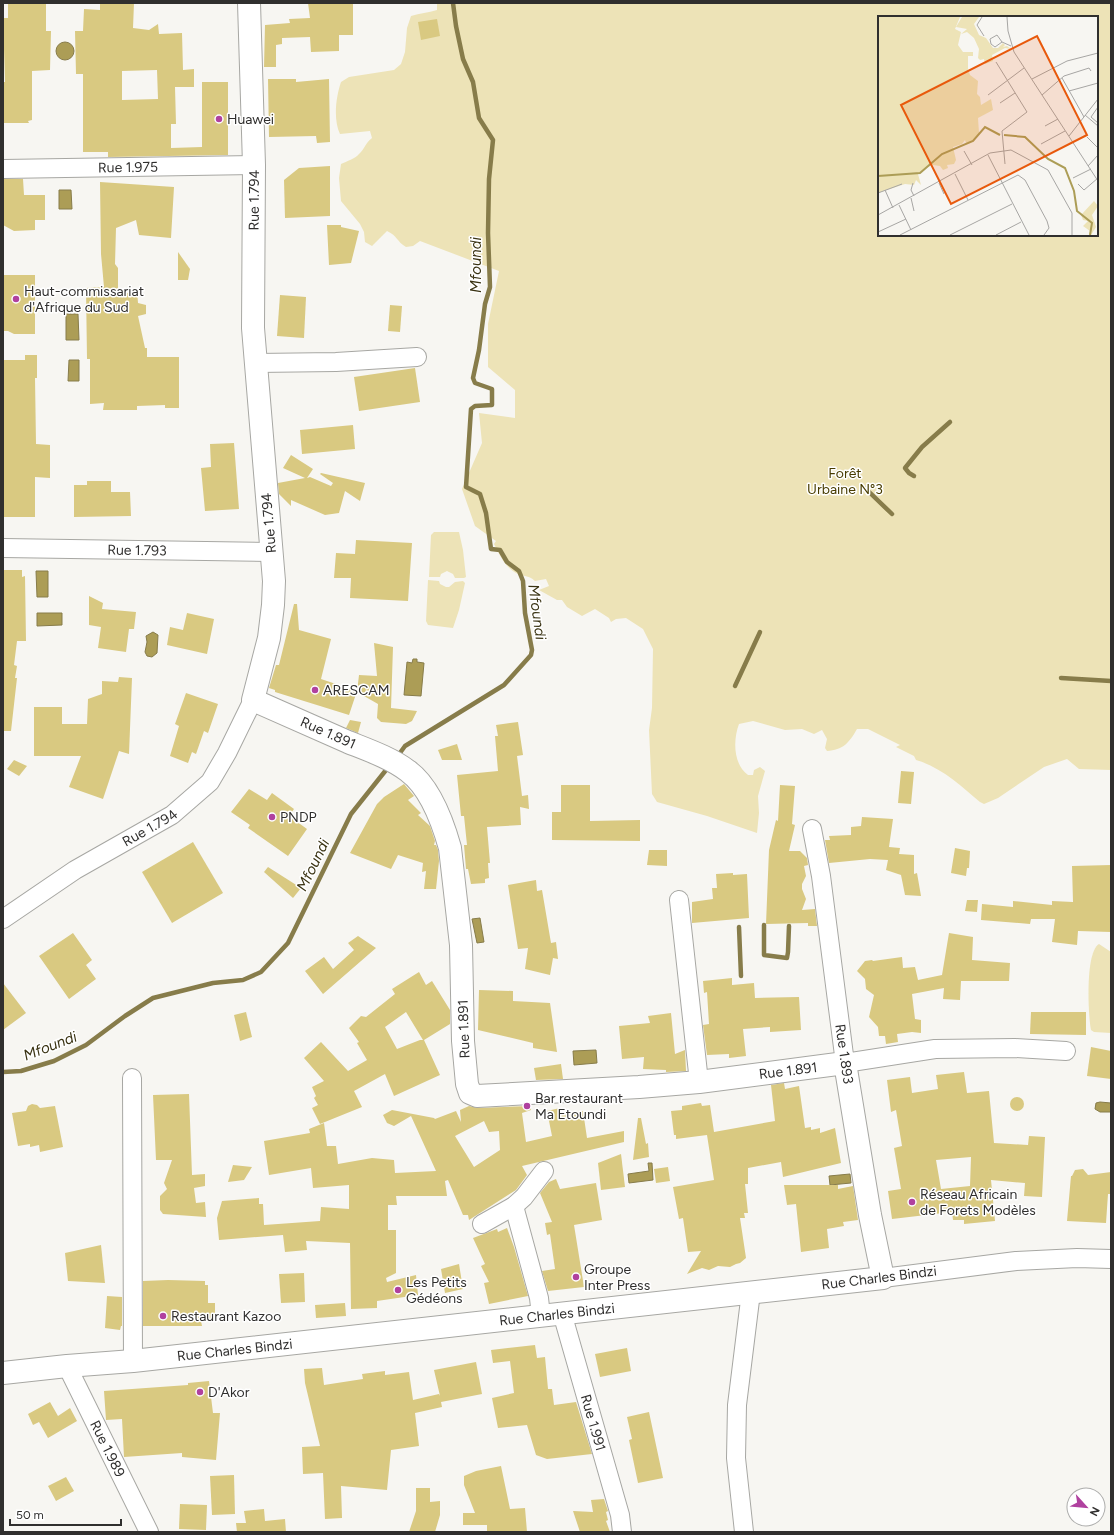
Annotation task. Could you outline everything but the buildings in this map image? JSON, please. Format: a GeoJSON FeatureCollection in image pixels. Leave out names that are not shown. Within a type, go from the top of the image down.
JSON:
{"type":"FeatureCollection","features":[{"type":"Feature","properties":{"kind":"street","name":"Rue 1.794"},"geometry":{"type":"LineString","coordinates":[[3,919],[75,870],[172,815],[210,782],[227,753],[253,700],[269,638],[274,581],[253,328],[254,165],[249,3]]}},
{"type":"Feature","properties":{"kind":"street","name":"Rue 1.975"},"geometry":{"type":"LineString","coordinates":[[3,169],[254,165]]}},
{"type":"Feature","properties":{"kind":"street"},"geometry":{"type":"LineString","coordinates":[[256,363],[336,362],[417,357]]}},
{"type":"Feature","properties":{"kind":"street","name":"Rue 1.793"},"geometry":{"type":"LineString","coordinates":[[3,548],[271,552]]}},
{"type":"Feature","properties":{"kind":"street","name":"Rue 1.891"},"geometry":{"type":"LineString","coordinates":[[253,700],[378,755],[408,771],[419,782],[434,806],[450,848],[461,945],[463,1041],[467,1084],[470,1093],[477,1096],[638,1087],[699,1082],[845,1063]]}},
{"type":"Feature","properties":{"kind":"street","name":"Rue 1.893"},"geometry":{"type":"LineString","coordinates":[[812,829],[820,876],[845,1063],[870,1215],[883,1278]]}},
{"type":"Feature","properties":{"kind":"street"},"geometry":{"type":"LineString","coordinates":[[679,900],[699,1082]]}},
{"type":"Feature","properties":{"kind":"street"},"geometry":{"type":"LineString","coordinates":[[845,1063],[935,1049],[1015,1048],[1066,1051]]}},
{"type":"Feature","properties":{"kind":"street"},"geometry":{"type":"LineString","coordinates":[[132,1078],[134,1361]]}},
{"type":"Feature","properties":{"kind":"street"},"geometry":{"type":"LineString","coordinates":[[482,1224],[514,1206],[524,1197],[544,1171]]}},
{"type":"Feature","properties":{"kind":"street"},"geometry":{"type":"LineString","coordinates":[[514,1206],[539,1298],[541,1316]]}},
{"type":"Feature","properties":{"kind":"street","name":"Rue Charles Bindzi"},"geometry":{"type":"LineString","coordinates":[[3,1373],[134,1361],[562,1314],[883,1278],[1016,1261],[1077,1258],[1111,1259]]}},
{"type":"Feature","properties":{"kind":"street"},"geometry":{"type":"LineString","coordinates":[[744,1532],[736,1458],[737,1405],[751,1292]]}},
{"type":"Feature","properties":{"kind":"street","name":"Rue 1.991"},"geometry":{"type":"LineString","coordinates":[[562,1314],[620,1515],[622,1532]]}},
{"type":"Feature","properties":{"kind":"street","name":"Rue 1.989"},"geometry":{"type":"LineString","coordinates":[[67,1366],[148,1532]]}},
{"type":"Feature","properties":{"kind":"green space","name":"Forêt Urbaine N°3"},"geometry":{"type":"Polygon","coordinates":[[[437,3],[1111,3],[1111,770],[1079,769],[1067,759],[1044,767],[998,798],[984,804],[942,772],[916,760],[914,756],[896,747],[900,745],[868,729],[857,729],[845,745],[837,749],[827,751],[825,748],[827,739],[822,730],[814,734],[802,729],[785,730],[753,721],[739,724],[735,744],[739,765],[748,775],[753,775],[754,770],[760,767],[765,771],[758,796],[759,813],[757,833],[707,816],[657,802],[652,794],[649,730],[652,708],[653,649],[643,629],[626,618],[616,619],[611,622],[609,618],[595,609],[582,616],[567,607],[562,600],[557,600],[539,590],[549,586],[546,579],[535,581],[513,571],[506,565],[501,557],[494,544],[496,541],[475,526],[462,489],[482,443],[479,413],[515,418],[515,390],[488,367],[488,324],[499,271],[420,241],[413,246],[406,247],[387,231],[372,246],[365,242],[364,232],[360,224],[341,201],[339,178],[341,164],[357,156],[372,138],[370,131],[340,134],[336,122],[336,108],[341,82],[349,77],[394,70],[401,64],[405,52],[407,28],[411,16],[437,10],[437,3]]]}},
{"type":"Feature","properties":{"kind":"green space"},"geometry":{"type":"Polygon","coordinates":[[[434,532],[459,532],[466,577],[455,578],[453,574],[447,571],[441,574],[440,577],[429,577],[431,535],[434,532]]]}},
{"type":"Feature","properties":{"kind":"green space"},"geometry":{"type":"Polygon","coordinates":[[[428,580],[439,581],[440,584],[446,587],[449,587],[455,582],[463,581],[465,583],[453,628],[428,625],[426,621],[428,580]]]}},
{"type":"Feature","properties":{"kind":"green space"},"geometry":{"type":"Polygon","coordinates":[[[1099,944],[1111,952],[1111,1033],[1094,1032],[1091,1030],[1089,984],[1091,959],[1099,944]]]}},
{"type":"Feature","properties":{"kind":"shaded area"},"geometry":{"type":"Polygon","coordinates":[[[65,42],[71,45],[74,51],[71,57],[65,60],[59,57],[56,51],[59,45],[65,42]]]}},
{"type":"Feature","properties":{"kind":"shaded area"},"geometry":{"type":"Polygon","coordinates":[[[59,190],[71,190],[72,209],[59,209],[59,190]]]}},
{"type":"Feature","properties":{"kind":"shaded area"},"geometry":{"type":"Polygon","coordinates":[[[66,314],[78,314],[79,340],[66,340],[66,314]]]}},
{"type":"Feature","properties":{"kind":"shaded area"},"geometry":{"type":"Polygon","coordinates":[[[69,360],[79,360],[79,381],[68,381],[69,360]]]}},
{"type":"Feature","properties":{"kind":"shaded area"},"geometry":{"type":"Polygon","coordinates":[[[36,571],[48,571],[48,597],[37,597],[36,571]]]}},
{"type":"Feature","properties":{"kind":"shaded area"},"geometry":{"type":"Polygon","coordinates":[[[37,613],[62,613],[62,625],[37,626],[37,613]]]}},
{"type":"Feature","properties":{"kind":"shaded area"},"geometry":{"type":"Polygon","coordinates":[[[153,632],[158,635],[157,653],[152,657],[147,656],[145,652],[147,642],[146,636],[153,632]]]}},
{"type":"Feature","properties":{"kind":"shaded area"},"geometry":{"type":"Polygon","coordinates":[[[413,659],[417,659],[417,662],[424,663],[421,696],[404,695],[407,662],[412,663],[413,659]]]}},
{"type":"Feature","properties":{"kind":"shaded area"},"geometry":{"type":"Polygon","coordinates":[[[480,918],[484,942],[477,943],[472,919],[480,918]]]}},
{"type":"Feature","properties":{"kind":"shaded area"},"geometry":{"type":"Polygon","coordinates":[[[596,1050],[597,1063],[574,1065],[573,1051],[596,1050]]]}},
{"type":"Feature","properties":{"kind":"shaded area"},"geometry":{"type":"Polygon","coordinates":[[[1096,1103],[1111,1103],[1111,1112],[1100,1112],[1095,1109],[1096,1103]]]}},
{"type":"Feature","properties":{"kind":"shaded area"},"geometry":{"type":"Polygon","coordinates":[[[648,1163],[652,1163],[653,1180],[629,1183],[628,1174],[649,1171],[648,1163]]]}},
{"type":"Feature","properties":{"kind":"shaded area"},"geometry":{"type":"Polygon","coordinates":[[[850,1174],[851,1183],[830,1185],[829,1176],[850,1174]]]}},
{"type":"Feature","properties":{"kind":"waterway","name":"Mfoundi"},"geometry":{"type":"LineString","coordinates":[[397,757],[405,746],[504,685],[531,655],[532,650],[525,613],[523,581],[519,571],[507,562],[500,550],[491,549],[486,513],[480,494],[466,487],[471,409],[475,406],[492,405],[492,389],[475,383],[473,378],[479,350],[485,304],[490,287],[488,233],[489,179],[493,140],[479,118],[473,82],[463,59],[453,3]]}},
{"type":"Feature","properties":{"kind":"waterway"},"geometry":{"type":"LineString","coordinates":[[914,476],[905,468],[922,447],[950,422]]}},
{"type":"Feature","properties":{"kind":"waterway"},"geometry":{"type":"LineString","coordinates":[[866,489],[892,514]]}},
{"type":"Feature","properties":{"kind":"waterway"},"geometry":{"type":"LineString","coordinates":[[735,686],[760,632]]}},
{"type":"Feature","properties":{"kind":"waterway"},"geometry":{"type":"LineString","coordinates":[[1061,678],[1111,681]]}},
{"type":"Feature","properties":{"kind":"waterway","name":"Mfoundi"},"geometry":{"type":"LineString","coordinates":[[3,1072],[21,1071],[54,1061],[86,1045],[125,1016],[153,998],[213,983],[243,980],[261,972],[288,943],[351,814],[390,765]]}},
{"type":"Feature","properties":{"kind":"waterway"},"geometry":{"type":"LineString","coordinates":[[764,925],[764,955],[787,958],[789,926]]}},
{"type":"Feature","properties":{"kind":"waterway"},"geometry":{"type":"LineString","coordinates":[[739,927],[741,976]]}},
{"type":"Feature","properties":{"kind":"place","name":"Huawei"},"geometry":{"type":"Point","coordinates":[219,119]}},
{"type":"Feature","properties":{"kind":"place","name":"Haut-commissariat d'Afrique du Sud"},"geometry":{"type":"Point","coordinates":[16,299]}},
{"type":"Feature","properties":{"kind":"place","name":"ARESCAM"},"geometry":{"type":"Point","coordinates":[315,690]}},
{"type":"Feature","properties":{"kind":"place","name":"PNDP"},"geometry":{"type":"Point","coordinates":[272,817]}},
{"type":"Feature","properties":{"kind":"place","name":"Bar restaurant Ma Etoundi"},"geometry":{"type":"Point","coordinates":[527,1106]}},
{"type":"Feature","properties":{"kind":"place","name":"Réseau Africain de Forets Modèles"},"geometry":{"type":"Point","coordinates":[912,1202]}},
{"type":"Feature","properties":{"kind":"place","name":"Groupe Inter Press"},"geometry":{"type":"Point","coordinates":[576,1277]}},
{"type":"Feature","properties":{"kind":"place","name":"Les Petits Gédéons"},"geometry":{"type":"Point","coordinates":[398,1290]}},
{"type":"Feature","properties":{"kind":"place","name":"Restaurant Kazoo"},"geometry":{"type":"Point","coordinates":[163,1316]}},
{"type":"Feature","properties":{"kind":"place","name":"D'Akor"},"geometry":{"type":"Point","coordinates":[200,1392]}}]}
